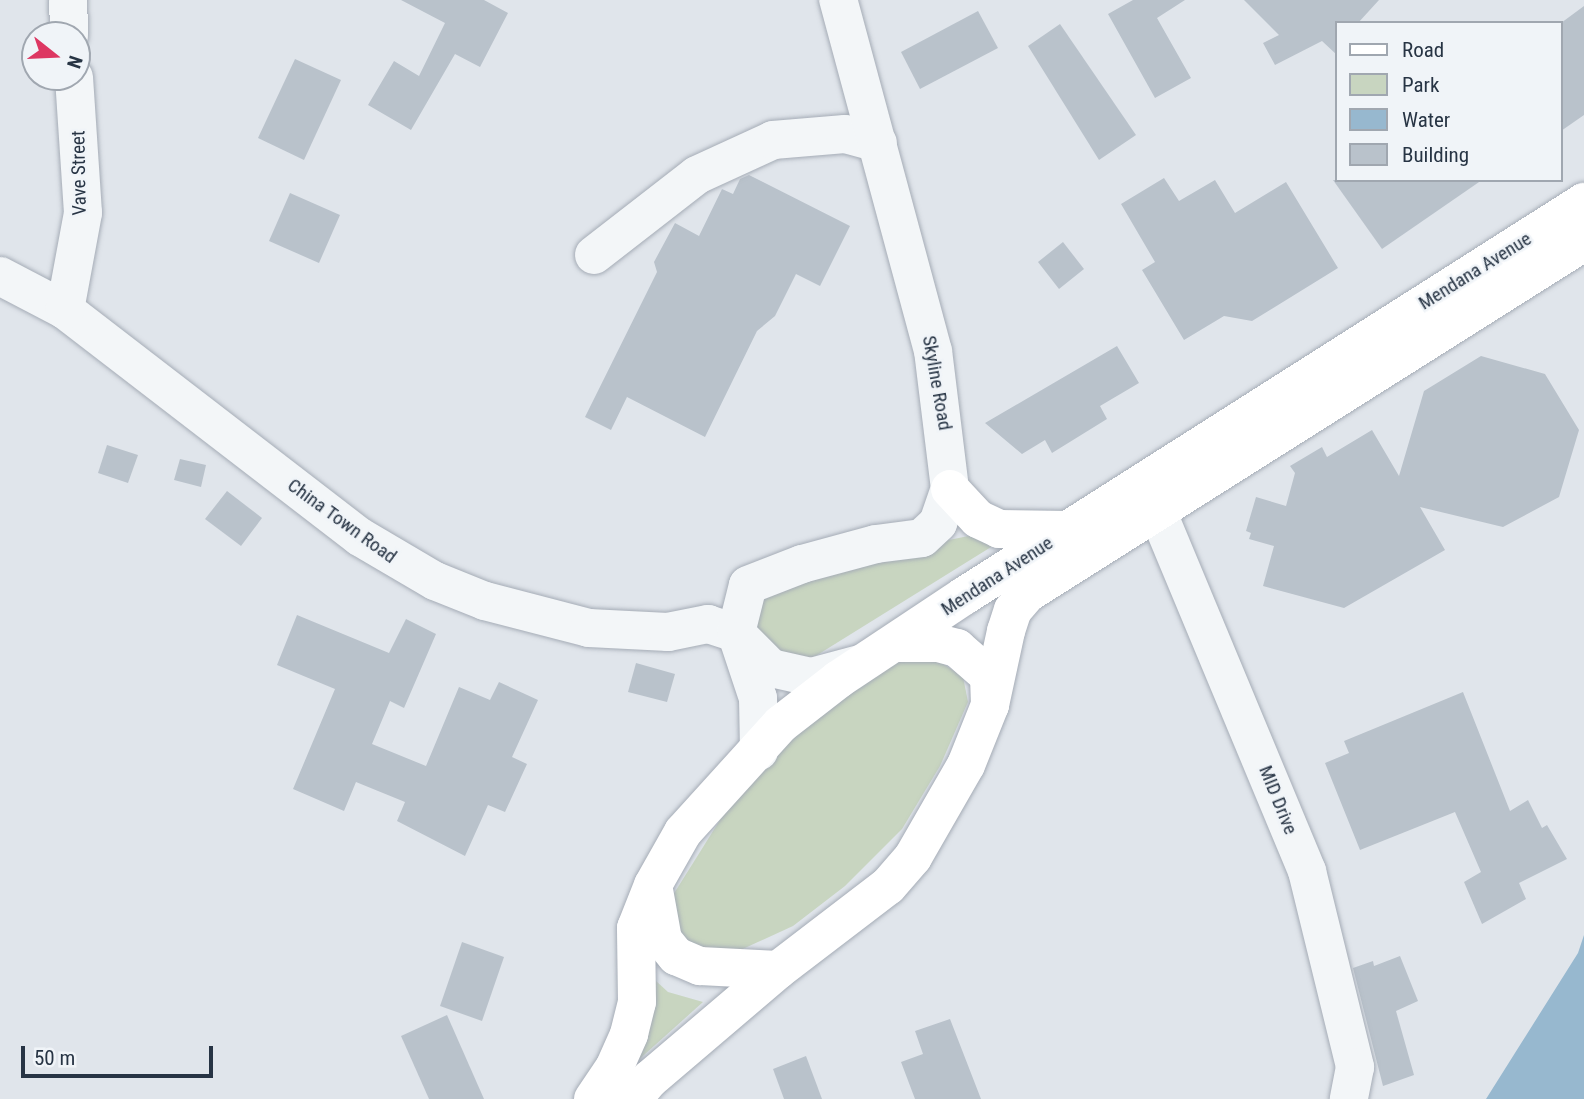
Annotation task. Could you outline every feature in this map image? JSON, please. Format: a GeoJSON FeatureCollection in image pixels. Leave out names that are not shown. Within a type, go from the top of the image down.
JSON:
{"type":"FeatureCollection","features":[{"type":"Feature","properties":{"kind":"main road","name":"Mendana Avenue"},"geometry":{"type":"LineString","coordinates":[[593,1099],[615,1066],[629,1034],[637,1002],[636,928],[653,885],[683,832],[797,710],[863,663],[899,643],[1068,530],[1584,202]]}},
{"type":"Feature","properties":{"kind":"main road","name":"Mendana Avenue"},"geometry":{"type":"LineString","coordinates":[[633,1099],[650,1079],[778,970],[888,886],[913,858],[946,805],[990,705],[1013,610],[1028,593],[1584,242]]}},
{"type":"Feature","properties":{"kind":"main road"},"geometry":{"type":"LineString","coordinates":[[950,489],[978,519],[999,529],[1068,530]]}},
{"type":"Feature","properties":{"kind":"main road"},"geometry":{"type":"LineString","coordinates":[[899,643],[957,648],[989,676],[990,705]]}},
{"type":"Feature","properties":{"kind":"main road"},"geometry":{"type":"LineString","coordinates":[[653,885],[663,940],[676,956],[700,966],[778,970]]}},
{"type":"Feature","properties":{"kind":"street"},"geometry":{"type":"LineString","coordinates":[[68,0],[69,21]]}},
{"type":"Feature","properties":{"kind":"street","name":"Skyline Road"},"geometry":{"type":"LineString","coordinates":[[736,633],[747,585],[802,564],[876,544],[922,538],[938,523],[950,489],[933,351],[878,144],[845,2]]}},
{"type":"Feature","properties":{"kind":"street","name":"Vave Street"},"geometry":{"type":"LineString","coordinates":[[65,310],[83,213],[75,91]]}},
{"type":"Feature","properties":{"kind":"street"},"geometry":{"type":"LineString","coordinates":[[594,255],[697,175],[773,140],[845,134],[878,144]]}},
{"type":"Feature","properties":{"kind":"street","name":"China Town Road"},"geometry":{"type":"LineString","coordinates":[[0,276],[65,310],[360,537],[435,581],[485,601],[589,628],[668,632],[708,624],[736,633]]}},
{"type":"Feature","properties":{"kind":"street","name":"MID Drive"},"geometry":{"type":"LineString","coordinates":[[1158,513],[1307,871],[1355,1067],[1349,1099]]}},
{"type":"Feature","properties":{"kind":"street"},"geometry":{"type":"LineString","coordinates":[[736,633],[771,668],[811,677],[863,663]]}},
{"type":"Feature","properties":{"kind":"street"},"geometry":{"type":"LineString","coordinates":[[736,633],[758,698],[759,751]]}},
{"type":"Feature","properties":{"kind":"green space"},"geometry":{"type":"Polygon","coordinates":[[[993,531],[1012,534],[806,662],[759,646],[752,605],[764,589],[895,551],[993,531]]]}},
{"type":"Feature","properties":{"kind":"green space"},"geometry":{"type":"Polygon","coordinates":[[[930,655],[963,677],[968,702],[940,766],[902,829],[845,886],[793,926],[736,952],[707,957],[676,939],[673,895],[730,804],[789,740],[841,696],[906,656],[930,655]]]}},
{"type":"Feature","properties":{"kind":"green space"},"geometry":{"type":"Polygon","coordinates":[[[644,970],[668,992],[703,1002],[625,1072],[644,970]]]}},
{"type":"Feature","properties":{"kind":"water"},"geometry":{"type":"Polygon","coordinates":[[[1584,935],[1584,1099],[1486,1099],[1578,953],[1584,935]]]}},
{"type":"Feature","properties":{"kind":"building"},"geometry":{"type":"Polygon","coordinates":[[[401,0],[484,0],[508,13],[480,67],[455,54],[411,130],[368,105],[394,61],[419,76],[445,23],[401,0]]]}},
{"type":"Feature","properties":{"kind":"building"},"geometry":{"type":"Polygon","coordinates":[[[1133,0],[1185,0],[1157,18],[1191,78],[1155,98],[1108,14],[1133,0]]]}},
{"type":"Feature","properties":{"kind":"building"},"geometry":{"type":"Polygon","coordinates":[[[1244,0],[1379,0],[1360,21],[1336,21],[1336,54],[1322,41],[1275,65],[1263,43],[1279,35],[1244,0]]]}},
{"type":"Feature","properties":{"kind":"building"},"geometry":{"type":"Polygon","coordinates":[[[1584,6],[1584,115],[1563,130],[1563,22],[1584,6]]]}},
{"type":"Feature","properties":{"kind":"building"},"geometry":{"type":"Polygon","coordinates":[[[978,11],[998,48],[920,89],[901,52],[978,11]]]}},
{"type":"Feature","properties":{"kind":"building"},"geometry":{"type":"Polygon","coordinates":[[[1060,24],[1136,135],[1099,160],[1028,46],[1060,24]]]}},
{"type":"Feature","properties":{"kind":"building"},"geometry":{"type":"Polygon","coordinates":[[[295,59],[341,80],[304,160],[258,138],[295,59]]]}},
{"type":"Feature","properties":{"kind":"building"},"geometry":{"type":"Polygon","coordinates":[[[749,175],[850,226],[820,286],[796,274],[775,316],[757,331],[705,437],[627,397],[611,430],[585,417],[657,272],[654,262],[675,223],[699,236],[722,189],[733,194],[740,179],[749,175]]]}},
{"type":"Feature","properties":{"kind":"building"},"geometry":{"type":"Polygon","coordinates":[[[1164,178],[1179,201],[1215,180],[1235,213],[1286,182],[1338,268],[1252,321],[1224,316],[1184,340],[1142,270],[1155,262],[1121,204],[1164,178]]]}},
{"type":"Feature","properties":{"kind":"building"},"geometry":{"type":"Polygon","coordinates":[[[1333,180],[1479,182],[1382,249],[1333,180]]]}},
{"type":"Feature","properties":{"kind":"building"},"geometry":{"type":"Polygon","coordinates":[[[290,193],[340,215],[319,263],[269,241],[290,193]]]}},
{"type":"Feature","properties":{"kind":"building"},"geometry":{"type":"Polygon","coordinates":[[[1063,242],[1084,269],[1059,289],[1038,262],[1063,242]]]}},
{"type":"Feature","properties":{"kind":"building"},"geometry":{"type":"Polygon","coordinates":[[[1117,346],[1139,383],[1100,406],[1107,419],[1052,453],[1045,440],[1022,454],[985,423],[1117,346]]]}},
{"type":"Feature","properties":{"kind":"building"},"geometry":{"type":"Polygon","coordinates":[[[1481,356],[1545,374],[1579,430],[1559,497],[1503,527],[1420,507],[1445,550],[1344,608],[1263,586],[1274,546],[1249,539],[1251,533],[1246,531],[1256,497],[1286,506],[1295,473],[1290,466],[1322,447],[1327,457],[1372,430],[1399,476],[1424,391],[1481,356]]]}},
{"type":"Feature","properties":{"kind":"building"},"geometry":{"type":"Polygon","coordinates":[[[107,445],[138,455],[128,483],[98,473],[107,445]]]}},
{"type":"Feature","properties":{"kind":"building"},"geometry":{"type":"Polygon","coordinates":[[[180,459],[206,465],[201,487],[174,480],[180,459]]]}},
{"type":"Feature","properties":{"kind":"building"},"geometry":{"type":"Polygon","coordinates":[[[227,491],[262,518],[241,546],[205,519],[227,491]]]}},
{"type":"Feature","properties":{"kind":"building"},"geometry":{"type":"Polygon","coordinates":[[[297,615],[389,653],[406,619],[436,634],[404,708],[390,701],[372,744],[426,766],[459,687],[490,700],[499,682],[538,700],[512,757],[527,764],[505,812],[488,805],[465,856],[397,821],[405,802],[356,782],[344,811],[293,789],[335,689],[277,665],[297,615]]]}},
{"type":"Feature","properties":{"kind":"building"},"geometry":{"type":"Polygon","coordinates":[[[636,663],[675,674],[667,702],[628,692],[636,663]]]}},
{"type":"Feature","properties":{"kind":"building"},"geometry":{"type":"Polygon","coordinates":[[[1463,692],[1510,811],[1528,800],[1542,828],[1547,825],[1567,859],[1519,883],[1526,899],[1482,924],[1464,882],[1481,872],[1455,812],[1360,850],[1325,763],[1349,753],[1344,741],[1463,692]]]}},
{"type":"Feature","properties":{"kind":"building"},"geometry":{"type":"Polygon","coordinates":[[[462,942],[504,957],[482,1021],[440,1006],[462,942]]]}},
{"type":"Feature","properties":{"kind":"building"},"geometry":{"type":"Polygon","coordinates":[[[1400,956],[1418,1001],[1396,1011],[1414,1075],[1383,1086],[1353,968],[1373,961],[1374,966],[1400,956]]]}},
{"type":"Feature","properties":{"kind":"building"},"geometry":{"type":"Polygon","coordinates":[[[447,1015],[484,1099],[429,1099],[401,1036],[447,1015]]]}},
{"type":"Feature","properties":{"kind":"building"},"geometry":{"type":"Polygon","coordinates":[[[950,1019],[981,1099],[915,1099],[901,1062],[923,1054],[915,1031],[950,1019]]]}},
{"type":"Feature","properties":{"kind":"building"},"geometry":{"type":"Polygon","coordinates":[[[806,1056],[822,1099],[784,1099],[773,1069],[806,1056]]]}}]}
